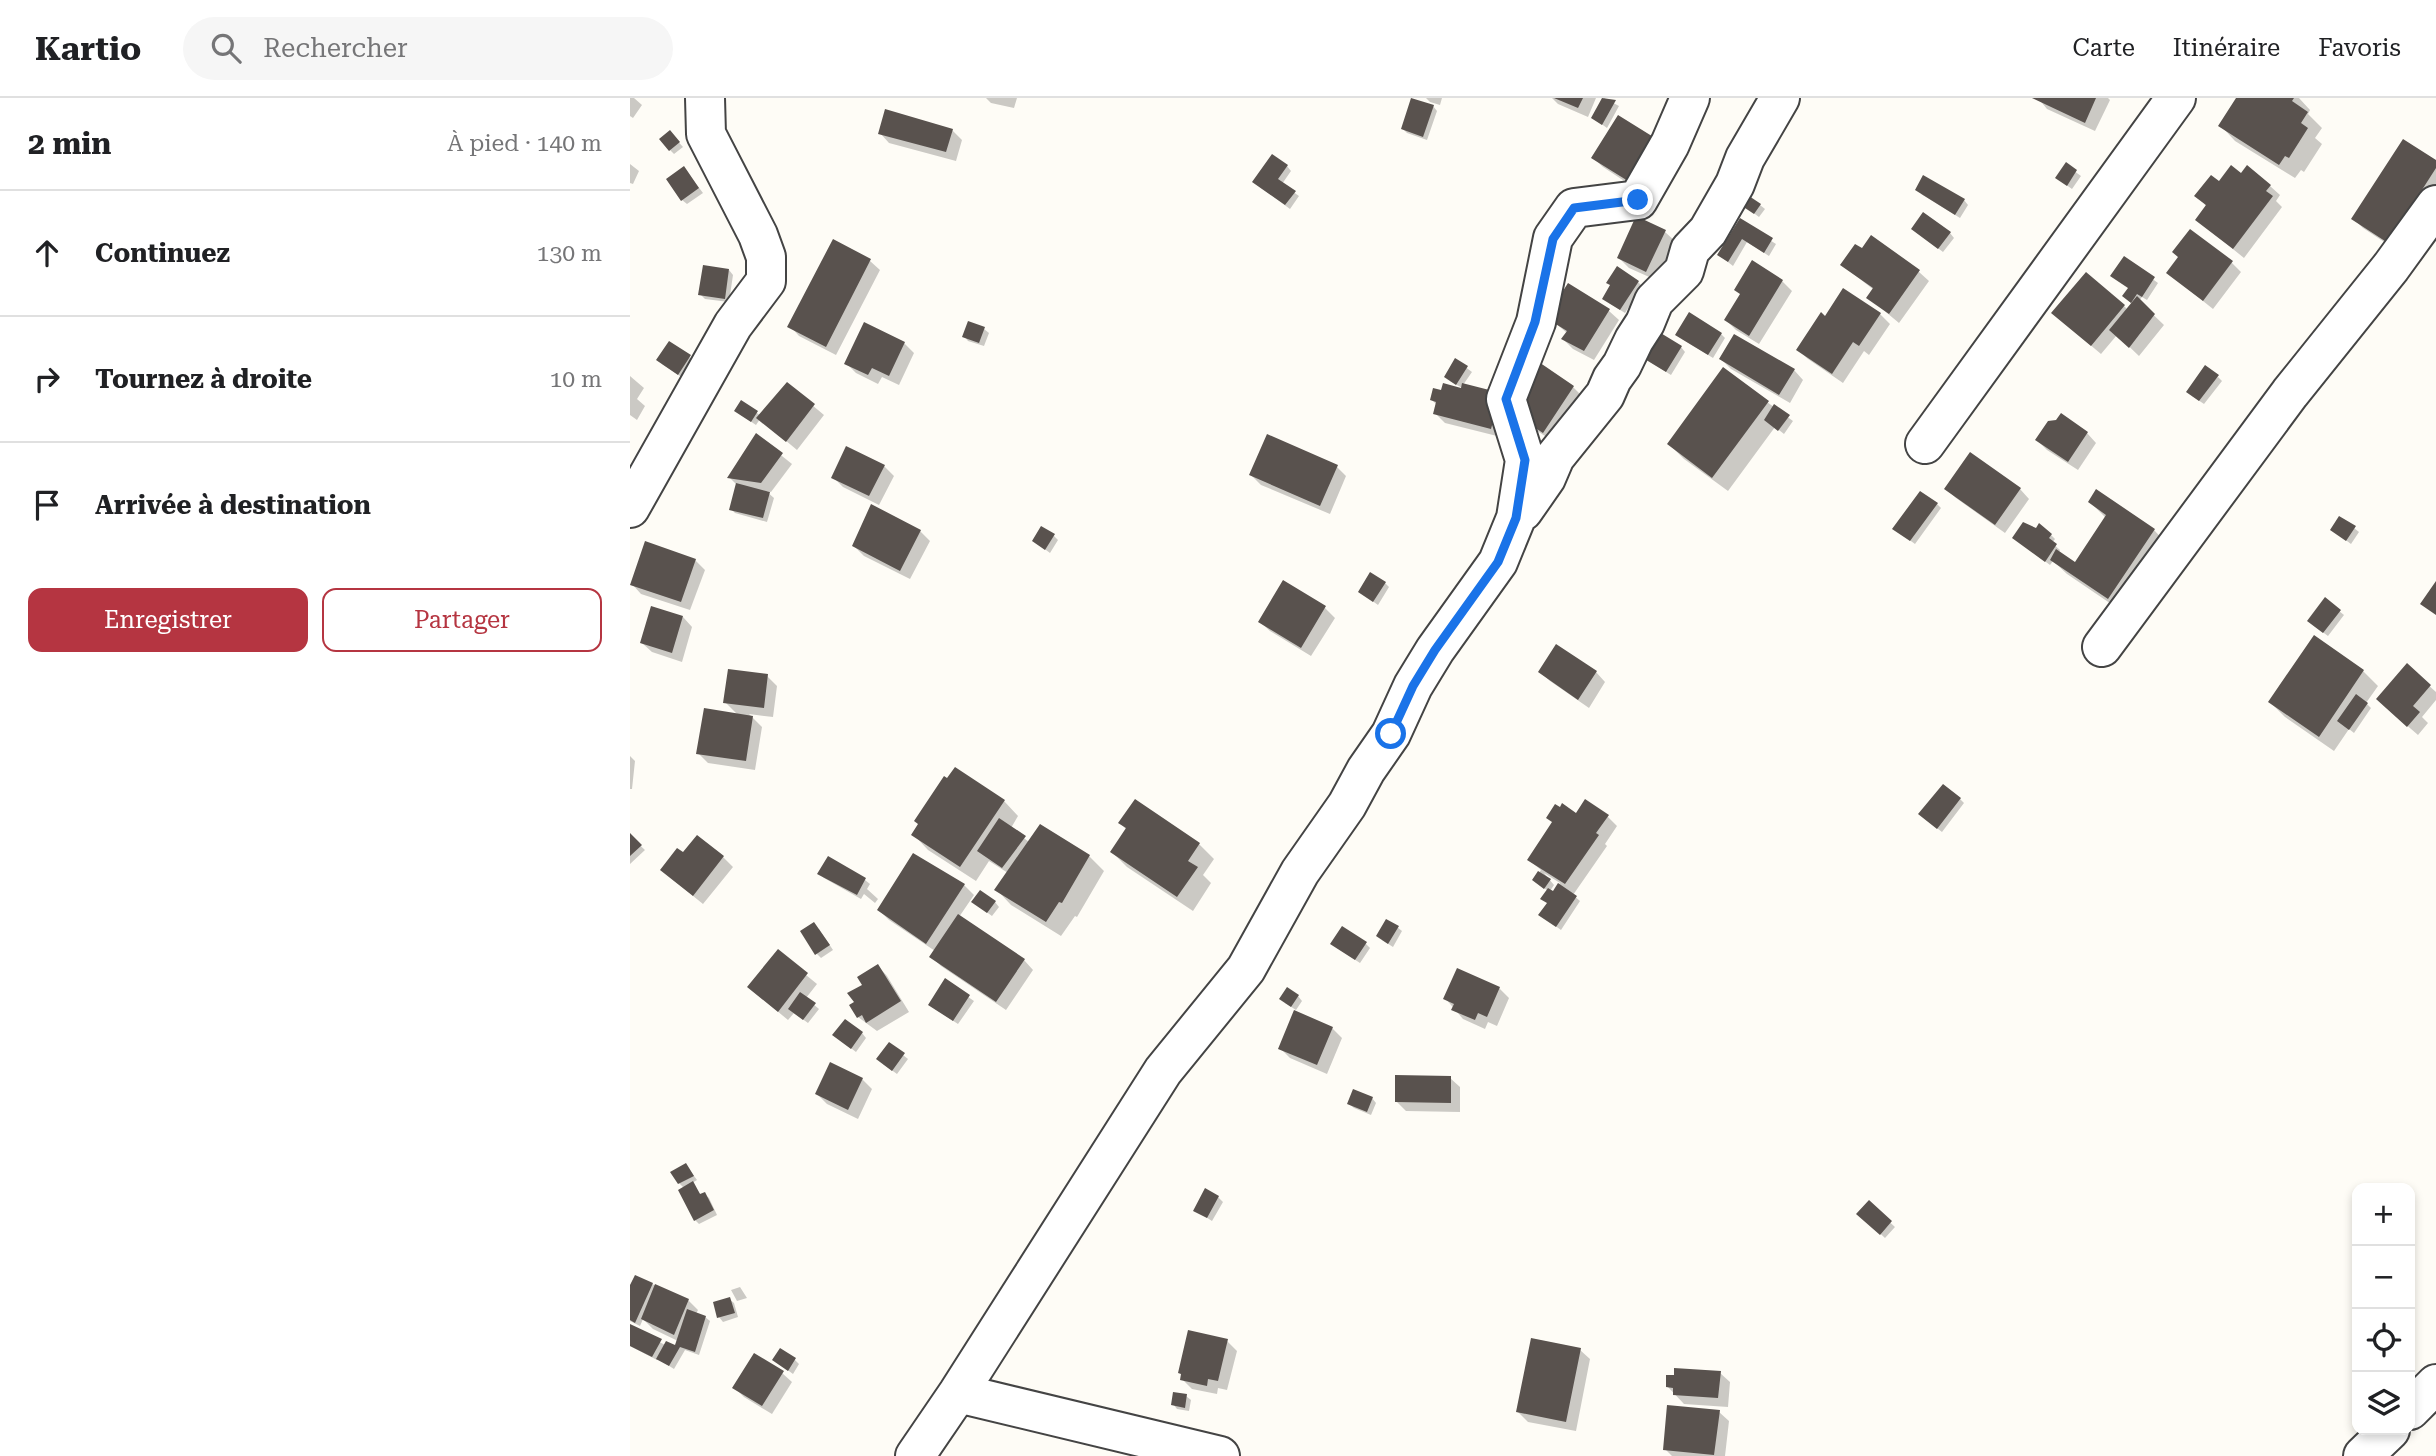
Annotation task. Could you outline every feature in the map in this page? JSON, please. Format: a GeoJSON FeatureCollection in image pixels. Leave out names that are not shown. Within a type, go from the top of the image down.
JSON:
{"type":"FeatureCollection","features":[{"type":"Feature","properties":{"kind":"street"},"geometry":{"type":"LineString","coordinates":[[630,508],[733,325],[766,281],[766,257],[758,235],[706,134],[705,98]]}},
{"type":"Feature","properties":{"kind":"street"},"geometry":{"type":"LineString","coordinates":[[915,1456],[1163,1071],[1246,969],[1300,872],[1347,805],[1391,734],[1413,686],[1435,650],[1498,562],[1516,518],[1525,460],[1506,399],[1535,322],[1553,239],[1574,208],[1638,200],[1670,144],[1690,98]]}},
{"type":"Feature","properties":{"kind":"street"},"geometry":{"type":"LineString","coordinates":[[1516,518],[1546,478],[1555,457],[1605,395],[1645,323],[1654,301],[1684,271],[1690,250],[1708,231],[1735,184],[1745,158],[1780,98]]}},
{"type":"Feature","properties":{"kind":"street"},"geometry":{"type":"LineString","coordinates":[[1925,443],[2175,98]]}},
{"type":"Feature","properties":{"kind":"street"},"geometry":{"type":"LineString","coordinates":[[2102,647],[2290,393],[2391,267],[2436,205]]}},
{"type":"Feature","properties":{"kind":"street"},"geometry":{"type":"LineString","coordinates":[[2415,1405],[2436,1384]]}},
{"type":"Feature","properties":{"kind":"street"},"geometry":{"type":"LineString","coordinates":[[958,1393],[1220,1456]]}},
{"type":"Feature","properties":{"kind":"street"},"geometry":{"type":"LineString","coordinates":[[2363,1456],[2385,1435]]}},
{"type":"Feature","properties":{"kind":"building"},"geometry":{"type":"Polygon","coordinates":[[[1411,98],[1434,105],[1423,137],[1401,129],[1411,98]]]}},
{"type":"Feature","properties":{"kind":"building"},"geometry":{"type":"Polygon","coordinates":[[[1554,98],[1583,98],[1578,108],[1554,98]]]}},
{"type":"Feature","properties":{"kind":"building"},"geometry":{"type":"Polygon","coordinates":[[[1602,98],[1616,100],[1602,125],[1591,118],[1602,98]]]}},
{"type":"Feature","properties":{"kind":"building"},"geometry":{"type":"Polygon","coordinates":[[[2032,98],[2096,98],[2085,123],[2032,98]]]}},
{"type":"Feature","properties":{"kind":"building"},"geometry":{"type":"Polygon","coordinates":[[[2236,98],[2294,98],[2292,101],[2308,112],[2301,123],[2308,128],[2289,158],[2285,156],[2279,165],[2218,126],[2236,98]]]}},
{"type":"Feature","properties":{"kind":"building"},"geometry":{"type":"Polygon","coordinates":[[[885,109],[953,129],[946,152],[878,134],[885,109]]]}},
{"type":"Feature","properties":{"kind":"building"},"geometry":{"type":"Polygon","coordinates":[[[1618,115],[1655,138],[1628,181],[1591,158],[1618,115]]]}},
{"type":"Feature","properties":{"kind":"building"},"geometry":{"type":"Polygon","coordinates":[[[670,130],[680,142],[669,151],[659,139],[670,130]]]}},
{"type":"Feature","properties":{"kind":"building"},"geometry":{"type":"Polygon","coordinates":[[[2403,139],[2436,160],[2436,168],[2388,243],[2351,219],[2403,139]]]}},
{"type":"Feature","properties":{"kind":"building"},"geometry":{"type":"Polygon","coordinates":[[[1272,154],[1288,165],[1278,179],[1296,191],[1285,205],[1252,182],[1272,154]]]}},
{"type":"Feature","properties":{"kind":"building"},"geometry":{"type":"Polygon","coordinates":[[[2066,162],[2077,170],[2067,186],[2055,178],[2066,162]]]}},
{"type":"Feature","properties":{"kind":"building"},"geometry":{"type":"Polygon","coordinates":[[[2231,165],[2241,173],[2247,165],[2271,185],[2266,191],[2273,196],[2233,249],[2195,220],[2206,205],[2194,196],[2211,175],[2219,181],[2231,165]]]}},
{"type":"Feature","properties":{"kind":"building"},"geometry":{"type":"Polygon","coordinates":[[[684,166],[699,188],[681,201],[666,179],[684,166]]]}},
{"type":"Feature","properties":{"kind":"building"},"geometry":{"type":"Polygon","coordinates":[[[1923,175],[1965,199],[1955,215],[1915,190],[1923,175]]]}},
{"type":"Feature","properties":{"kind":"building"},"geometry":{"type":"Polygon","coordinates":[[[1749,196],[1761,204],[1754,214],[1742,206],[1749,196]]]}},
{"type":"Feature","properties":{"kind":"building"},"geometry":{"type":"Polygon","coordinates":[[[1923,212],[1951,232],[1938,249],[1911,229],[1923,212]]]}},
{"type":"Feature","properties":{"kind":"building"},"geometry":{"type":"Polygon","coordinates":[[[1636,216],[1666,230],[1646,272],[1617,258],[1636,216]]]}},
{"type":"Feature","properties":{"kind":"building"},"geometry":{"type":"Polygon","coordinates":[[[1740,218],[1773,238],[1764,253],[1742,239],[1728,262],[1717,255],[1740,218]]]}},
{"type":"Feature","properties":{"kind":"building"},"geometry":{"type":"Polygon","coordinates":[[[2190,229],[2233,261],[2203,301],[2166,273],[2178,257],[2172,252],[2190,229]]]}},
{"type":"Feature","properties":{"kind":"building"},"geometry":{"type":"Polygon","coordinates":[[[1871,235],[1920,270],[1889,314],[1866,298],[1873,288],[1840,265],[1855,244],[1862,248],[1871,235]]]}},
{"type":"Feature","properties":{"kind":"building"},"geometry":{"type":"Polygon","coordinates":[[[833,239],[871,259],[826,347],[787,327],[833,239]]]}},
{"type":"Feature","properties":{"kind":"building"},"geometry":{"type":"Polygon","coordinates":[[[2124,256],[2155,277],[2142,297],[2137,294],[2131,303],[2122,296],[2128,288],[2110,276],[2124,256]]]}},
{"type":"Feature","properties":{"kind":"building"},"geometry":{"type":"Polygon","coordinates":[[[1752,260],[1783,280],[1749,336],[1724,320],[1740,294],[1734,290],[1752,260]]]}},
{"type":"Feature","properties":{"kind":"building"},"geometry":{"type":"Polygon","coordinates":[[[703,265],[729,269],[725,299],[698,295],[703,265]]]}},
{"type":"Feature","properties":{"kind":"building"},"geometry":{"type":"Polygon","coordinates":[[[1617,266],[1639,281],[1620,310],[1602,299],[1610,285],[1606,283],[1617,266]]]}},
{"type":"Feature","properties":{"kind":"building"},"geometry":{"type":"Polygon","coordinates":[[[2086,272],[2125,305],[2091,346],[2051,313],[2086,272]]]}},
{"type":"Feature","properties":{"kind":"building"},"geometry":{"type":"Polygon","coordinates":[[[1568,283],[1610,309],[1584,351],[1561,339],[1567,331],[1546,318],[1568,283]]]}},
{"type":"Feature","properties":{"kind":"building"},"geometry":{"type":"Polygon","coordinates":[[[1843,288],[1881,313],[1859,346],[1853,342],[1832,374],[1796,350],[1821,312],[1825,316],[1843,288]]]}},
{"type":"Feature","properties":{"kind":"building"},"geometry":{"type":"Polygon","coordinates":[[[2137,296],[2155,314],[2129,348],[2109,330],[2137,296]]]}},
{"type":"Feature","properties":{"kind":"building"},"geometry":{"type":"Polygon","coordinates":[[[1689,312],[1722,333],[1708,355],[1675,335],[1689,312]]]}},
{"type":"Feature","properties":{"kind":"building"},"geometry":{"type":"Polygon","coordinates":[[[968,321],[985,327],[979,343],[962,337],[968,321]]]}},
{"type":"Feature","properties":{"kind":"building"},"geometry":{"type":"Polygon","coordinates":[[[864,322],[905,342],[889,376],[872,368],[868,375],[844,364],[864,322]]]}},
{"type":"Feature","properties":{"kind":"building"},"geometry":{"type":"Polygon","coordinates":[[[1659,332],[1682,346],[1666,372],[1643,358],[1659,332]]]}},
{"type":"Feature","properties":{"kind":"building"},"geometry":{"type":"Polygon","coordinates":[[[1734,334],[1795,369],[1779,395],[1719,359],[1734,334]]]}},
{"type":"Feature","properties":{"kind":"building"},"geometry":{"type":"Polygon","coordinates":[[[669,341],[691,355],[678,375],[656,360],[669,341]]]}},
{"type":"Feature","properties":{"kind":"building"},"geometry":{"type":"Polygon","coordinates":[[[1530,356],[1574,386],[1543,433],[1511,412],[1530,356]]]}},
{"type":"Feature","properties":{"kind":"building"},"geometry":{"type":"Polygon","coordinates":[[[1455,358],[1468,366],[1456,385],[1444,377],[1455,358]]]}},
{"type":"Feature","properties":{"kind":"building"},"geometry":{"type":"Polygon","coordinates":[[[2205,365],[2219,375],[2199,401],[2186,392],[2205,365]]]}},
{"type":"Feature","properties":{"kind":"building"},"geometry":{"type":"Polygon","coordinates":[[[1723,367],[1769,401],[1712,478],[1667,444],[1723,367]]]}},
{"type":"Feature","properties":{"kind":"building"},"geometry":{"type":"Polygon","coordinates":[[[787,382],[815,404],[786,442],[756,418],[787,382]]]}},
{"type":"Feature","properties":{"kind":"building"},"geometry":{"type":"Polygon","coordinates":[[[1443,383],[1461,388],[1462,383],[1501,393],[1491,429],[1433,414],[1436,402],[1430,400],[1433,388],[1441,390],[1443,383]]]}},
{"type":"Feature","properties":{"kind":"building"},"geometry":{"type":"Polygon","coordinates":[[[741,400],[758,411],[751,422],[734,411],[741,400]]]}},
{"type":"Feature","properties":{"kind":"building"},"geometry":{"type":"Polygon","coordinates":[[[1774,404],[1790,415],[1778,431],[1764,420],[1774,404]]]}},
{"type":"Feature","properties":{"kind":"building"},"geometry":{"type":"Polygon","coordinates":[[[2061,413],[2088,432],[2068,462],[2035,440],[2048,421],[2056,420],[2061,413]]]}},
{"type":"Feature","properties":{"kind":"building"},"geometry":{"type":"Polygon","coordinates":[[[756,433],[783,453],[761,483],[727,478],[756,433]]]}},
{"type":"Feature","properties":{"kind":"building"},"geometry":{"type":"Polygon","coordinates":[[[1267,434],[1338,465],[1320,506],[1249,475],[1267,434]]]}},
{"type":"Feature","properties":{"kind":"building"},"geometry":{"type":"Polygon","coordinates":[[[846,446],[885,465],[869,496],[831,478],[846,446]]]}},
{"type":"Feature","properties":{"kind":"building"},"geometry":{"type":"Polygon","coordinates":[[[1970,452],[2021,488],[1995,525],[1944,489],[1970,452]]]}},
{"type":"Feature","properties":{"kind":"building"},"geometry":{"type":"Polygon","coordinates":[[[736,483],[770,492],[763,518],[729,510],[736,483]]]}},
{"type":"Feature","properties":{"kind":"building"},"geometry":{"type":"Polygon","coordinates":[[[2096,489],[2155,529],[2108,599],[2050,560],[2056,549],[2075,562],[2106,515],[2088,502],[2096,489]]]}},
{"type":"Feature","properties":{"kind":"building"},"geometry":{"type":"Polygon","coordinates":[[[1920,491],[1938,503],[1910,541],[1892,529],[1920,491]]]}},
{"type":"Feature","properties":{"kind":"building"},"geometry":{"type":"Polygon","coordinates":[[[871,504],[921,530],[900,571],[852,546],[871,504]]]}},
{"type":"Feature","properties":{"kind":"building"},"geometry":{"type":"Polygon","coordinates":[[[2339,516],[2356,526],[2346,541],[2330,530],[2339,516]]]}},
{"type":"Feature","properties":{"kind":"building"},"geometry":{"type":"Polygon","coordinates":[[[2023,522],[2036,528],[2039,523],[2052,534],[2049,538],[2057,544],[2045,562],[2012,538],[2023,522]]]}},
{"type":"Feature","properties":{"kind":"building"},"geometry":{"type":"Polygon","coordinates":[[[1041,526],[1055,534],[1045,550],[1032,541],[1041,526]]]}},
{"type":"Feature","properties":{"kind":"building"},"geometry":{"type":"Polygon","coordinates":[[[645,541],[696,559],[681,602],[630,585],[645,541]]]}},
{"type":"Feature","properties":{"kind":"building"},"geometry":{"type":"Polygon","coordinates":[[[1370,572],[1386,582],[1373,602],[1358,592],[1370,572]]]}},
{"type":"Feature","properties":{"kind":"building"},"geometry":{"type":"Polygon","coordinates":[[[1283,580],[1326,606],[1301,648],[1258,622],[1283,580]]]}},
{"type":"Feature","properties":{"kind":"building"},"geometry":{"type":"Polygon","coordinates":[[[2436,581],[2436,615],[2420,604],[2436,581]]]}},
{"type":"Feature","properties":{"kind":"building"},"geometry":{"type":"Polygon","coordinates":[[[2325,597],[2341,610],[2323,633],[2307,621],[2325,597]]]}},
{"type":"Feature","properties":{"kind":"building"},"geometry":{"type":"Polygon","coordinates":[[[651,606],[683,616],[672,653],[640,643],[651,606]]]}},
{"type":"Feature","properties":{"kind":"building"},"geometry":{"type":"Polygon","coordinates":[[[2314,635],[2364,670],[2319,737],[2268,702],[2314,635]]]}},
{"type":"Feature","properties":{"kind":"building"},"geometry":{"type":"Polygon","coordinates":[[[1556,644],[1597,671],[1578,700],[1538,672],[1556,644]]]}},
{"type":"Feature","properties":{"kind":"building"},"geometry":{"type":"Polygon","coordinates":[[[2407,663],[2431,685],[2413,706],[2420,712],[2407,727],[2376,699],[2407,663]]]}},
{"type":"Feature","properties":{"kind":"building"},"geometry":{"type":"Polygon","coordinates":[[[728,669],[768,674],[764,708],[723,703],[728,669]]]}},
{"type":"Feature","properties":{"kind":"building"},"geometry":{"type":"Polygon","coordinates":[[[2356,694],[2368,703],[2349,730],[2337,721],[2356,694]]]}},
{"type":"Feature","properties":{"kind":"building"},"geometry":{"type":"Polygon","coordinates":[[[704,708],[753,716],[746,761],[696,754],[704,708]]]}},
{"type":"Feature","properties":{"kind":"building"},"geometry":{"type":"Polygon","coordinates":[[[955,767],[1005,800],[960,867],[911,835],[918,824],[914,821],[944,776],[947,778],[955,767]]]}},
{"type":"Feature","properties":{"kind":"building"},"geometry":{"type":"Polygon","coordinates":[[[1943,784],[1961,798],[1937,829],[1918,814],[1943,784]]]}},
{"type":"Feature","properties":{"kind":"building"},"geometry":{"type":"Polygon","coordinates":[[[1135,799],[1200,843],[1188,861],[1198,867],[1177,897],[1110,852],[1126,828],[1118,823],[1135,799]]]}},
{"type":"Feature","properties":{"kind":"building"},"geometry":{"type":"Polygon","coordinates":[[[1585,799],[1609,815],[1596,833],[1599,835],[1565,884],[1527,860],[1552,822],[1546,818],[1555,804],[1560,807],[1562,803],[1576,813],[1585,799]]]}},
{"type":"Feature","properties":{"kind":"building"},"geometry":{"type":"Polygon","coordinates":[[[999,818],[1026,836],[1002,868],[977,851],[999,818]]]}},
{"type":"Feature","properties":{"kind":"building"},"geometry":{"type":"Polygon","coordinates":[[[1040,824],[1090,855],[1062,903],[1059,902],[1046,922],[994,890],[1040,824]]]}},
{"type":"Feature","properties":{"kind":"building"},"geometry":{"type":"Polygon","coordinates":[[[630,833],[642,845],[630,856],[630,833]]]}},
{"type":"Feature","properties":{"kind":"building"},"geometry":{"type":"Polygon","coordinates":[[[697,835],[724,856],[693,896],[660,870],[677,848],[683,852],[697,835]]]}},
{"type":"Feature","properties":{"kind":"building"},"geometry":{"type":"Polygon","coordinates":[[[913,853],[965,884],[926,944],[877,910],[913,853]]]}},
{"type":"Feature","properties":{"kind":"building"},"geometry":{"type":"Polygon","coordinates":[[[828,856],[866,878],[857,895],[817,874],[828,856]]]}},
{"type":"Feature","properties":{"kind":"building"},"geometry":{"type":"Polygon","coordinates":[[[1538,871],[1551,879],[1544,889],[1532,880],[1538,871]]]}},
{"type":"Feature","properties":{"kind":"building"},"geometry":{"type":"Polygon","coordinates":[[[1558,883],[1577,896],[1556,927],[1538,915],[1547,903],[1540,899],[1548,888],[1553,891],[1558,883]]]}},
{"type":"Feature","properties":{"kind":"building"},"geometry":{"type":"Polygon","coordinates":[[[980,890],[996,901],[987,913],[971,902],[980,890]]]}},
{"type":"Feature","properties":{"kind":"building"},"geometry":{"type":"Polygon","coordinates":[[[958,914],[1025,959],[996,1002],[929,957],[958,914]]]}},
{"type":"Feature","properties":{"kind":"building"},"geometry":{"type":"Polygon","coordinates":[[[1386,919],[1399,926],[1388,944],[1376,936],[1386,919]]]}},
{"type":"Feature","properties":{"kind":"building"},"geometry":{"type":"Polygon","coordinates":[[[814,922],[830,945],[815,955],[800,931],[814,922]]]}},
{"type":"Feature","properties":{"kind":"building"},"geometry":{"type":"Polygon","coordinates":[[[1342,926],[1367,942],[1355,960],[1330,944],[1342,926]]]}},
{"type":"Feature","properties":{"kind":"building"},"geometry":{"type":"Polygon","coordinates":[[[778,949],[808,973],[778,1012],[747,987],[778,949]]]}},
{"type":"Feature","properties":{"kind":"building"},"geometry":{"type":"Polygon","coordinates":[[[878,964],[901,1001],[866,1023],[862,1015],[857,1018],[849,1005],[854,1002],[847,993],[862,985],[857,977],[878,964]]]}},
{"type":"Feature","properties":{"kind":"building"},"geometry":{"type":"Polygon","coordinates":[[[1457,968],[1500,987],[1487,1017],[1478,1013],[1475,1020],[1451,1010],[1454,1004],[1443,999],[1457,968]]]}},
{"type":"Feature","properties":{"kind":"building"},"geometry":{"type":"Polygon","coordinates":[[[945,978],[970,995],[953,1021],[928,1005],[945,978]]]}},
{"type":"Feature","properties":{"kind":"building"},"geometry":{"type":"Polygon","coordinates":[[[1287,987],[1299,995],[1291,1007],[1279,999],[1287,987]]]}},
{"type":"Feature","properties":{"kind":"building"},"geometry":{"type":"Polygon","coordinates":[[[800,992],[816,1003],[803,1020],[788,1009],[800,992]]]}},
{"type":"Feature","properties":{"kind":"building"},"geometry":{"type":"Polygon","coordinates":[[[1294,1010],[1333,1027],[1317,1065],[1278,1049],[1294,1010]]]}},
{"type":"Feature","properties":{"kind":"building"},"geometry":{"type":"Polygon","coordinates":[[[845,1019],[863,1032],[851,1049],[832,1035],[845,1019]]]}},
{"type":"Feature","properties":{"kind":"building"},"geometry":{"type":"Polygon","coordinates":[[[889,1042],[905,1053],[892,1071],[876,1059],[889,1042]]]}},
{"type":"Feature","properties":{"kind":"building"},"geometry":{"type":"Polygon","coordinates":[[[830,1062],[863,1078],[848,1110],[815,1094],[830,1062]]]}},
{"type":"Feature","properties":{"kind":"building"},"geometry":{"type":"Polygon","coordinates":[[[1395,1075],[1451,1076],[1451,1103],[1395,1102],[1395,1075]]]}},
{"type":"Feature","properties":{"kind":"building"},"geometry":{"type":"Polygon","coordinates":[[[1353,1089],[1373,1097],[1367,1112],[1347,1104],[1353,1089]]]}},
{"type":"Feature","properties":{"kind":"building"},"geometry":{"type":"Polygon","coordinates":[[[686,1163],[694,1176],[678,1184],[670,1172],[686,1163]]]}},
{"type":"Feature","properties":{"kind":"building"},"geometry":{"type":"Polygon","coordinates":[[[693,1181],[700,1194],[705,1192],[714,1210],[694,1221],[678,1190],[693,1181]]]}},
{"type":"Feature","properties":{"kind":"building"},"geometry":{"type":"Polygon","coordinates":[[[1205,1188],[1219,1196],[1207,1218],[1193,1211],[1205,1188]]]}},
{"type":"Feature","properties":{"kind":"building"},"geometry":{"type":"Polygon","coordinates":[[[1869,1200],[1892,1221],[1880,1235],[1856,1214],[1869,1200]]]}},
{"type":"Feature","properties":{"kind":"building"},"geometry":{"type":"Polygon","coordinates":[[[635,1275],[653,1283],[635,1323],[630,1320],[630,1285],[635,1275]]]}},
{"type":"Feature","properties":{"kind":"building"},"geometry":{"type":"Polygon","coordinates":[[[655,1284],[689,1299],[674,1335],[641,1319],[655,1284]]]}},
{"type":"Feature","properties":{"kind":"building"},"geometry":{"type":"Polygon","coordinates":[[[730,1297],[735,1313],[717,1318],[713,1302],[730,1297]]]}},
{"type":"Feature","properties":{"kind":"building"},"geometry":{"type":"Polygon","coordinates":[[[687,1309],[706,1316],[695,1352],[680,1347],[669,1366],[656,1359],[666,1341],[675,1345],[687,1309]]]}},
{"type":"Feature","properties":{"kind":"building"},"geometry":{"type":"Polygon","coordinates":[[[630,1324],[662,1339],[652,1357],[630,1346],[630,1324]]]}},
{"type":"Feature","properties":{"kind":"building"},"geometry":{"type":"Polygon","coordinates":[[[1188,1330],[1228,1339],[1218,1381],[1208,1379],[1207,1386],[1180,1380],[1181,1374],[1178,1373],[1188,1330]]]}},
{"type":"Feature","properties":{"kind":"building"},"geometry":{"type":"Polygon","coordinates":[[[1531,1338],[1581,1348],[1566,1422],[1516,1412],[1531,1338]]]}},
{"type":"Feature","properties":{"kind":"building"},"geometry":{"type":"Polygon","coordinates":[[[780,1348],[796,1358],[788,1371],[772,1360],[780,1348]]]}},
{"type":"Feature","properties":{"kind":"building"},"geometry":{"type":"Polygon","coordinates":[[[754,1353],[784,1371],[762,1406],[732,1388],[754,1353]]]}},
{"type":"Feature","properties":{"kind":"building"},"geometry":{"type":"Polygon","coordinates":[[[1674,1368],[1721,1371],[1718,1398],[1673,1395],[1673,1388],[1666,1387],[1666,1375],[1674,1375],[1674,1368]]]}},
{"type":"Feature","properties":{"kind":"building"},"geometry":{"type":"Polygon","coordinates":[[[1173,1392],[1187,1394],[1185,1408],[1171,1405],[1173,1392]]]}},
{"type":"Feature","properties":{"kind":"building"},"geometry":{"type":"Polygon","coordinates":[[[1667,1405],[1720,1410],[1714,1455],[1663,1450],[1667,1405]]]}},
{"type":"Feature","properties":{"kind":"route"},"geometry":{"type":"LineString","coordinates":[[1391,734],[1413,686],[1435,650],[1498,562],[1516,518],[1525,460],[1506,399],[1535,322],[1553,239],[1574,208],[1638,200]]}}]}
